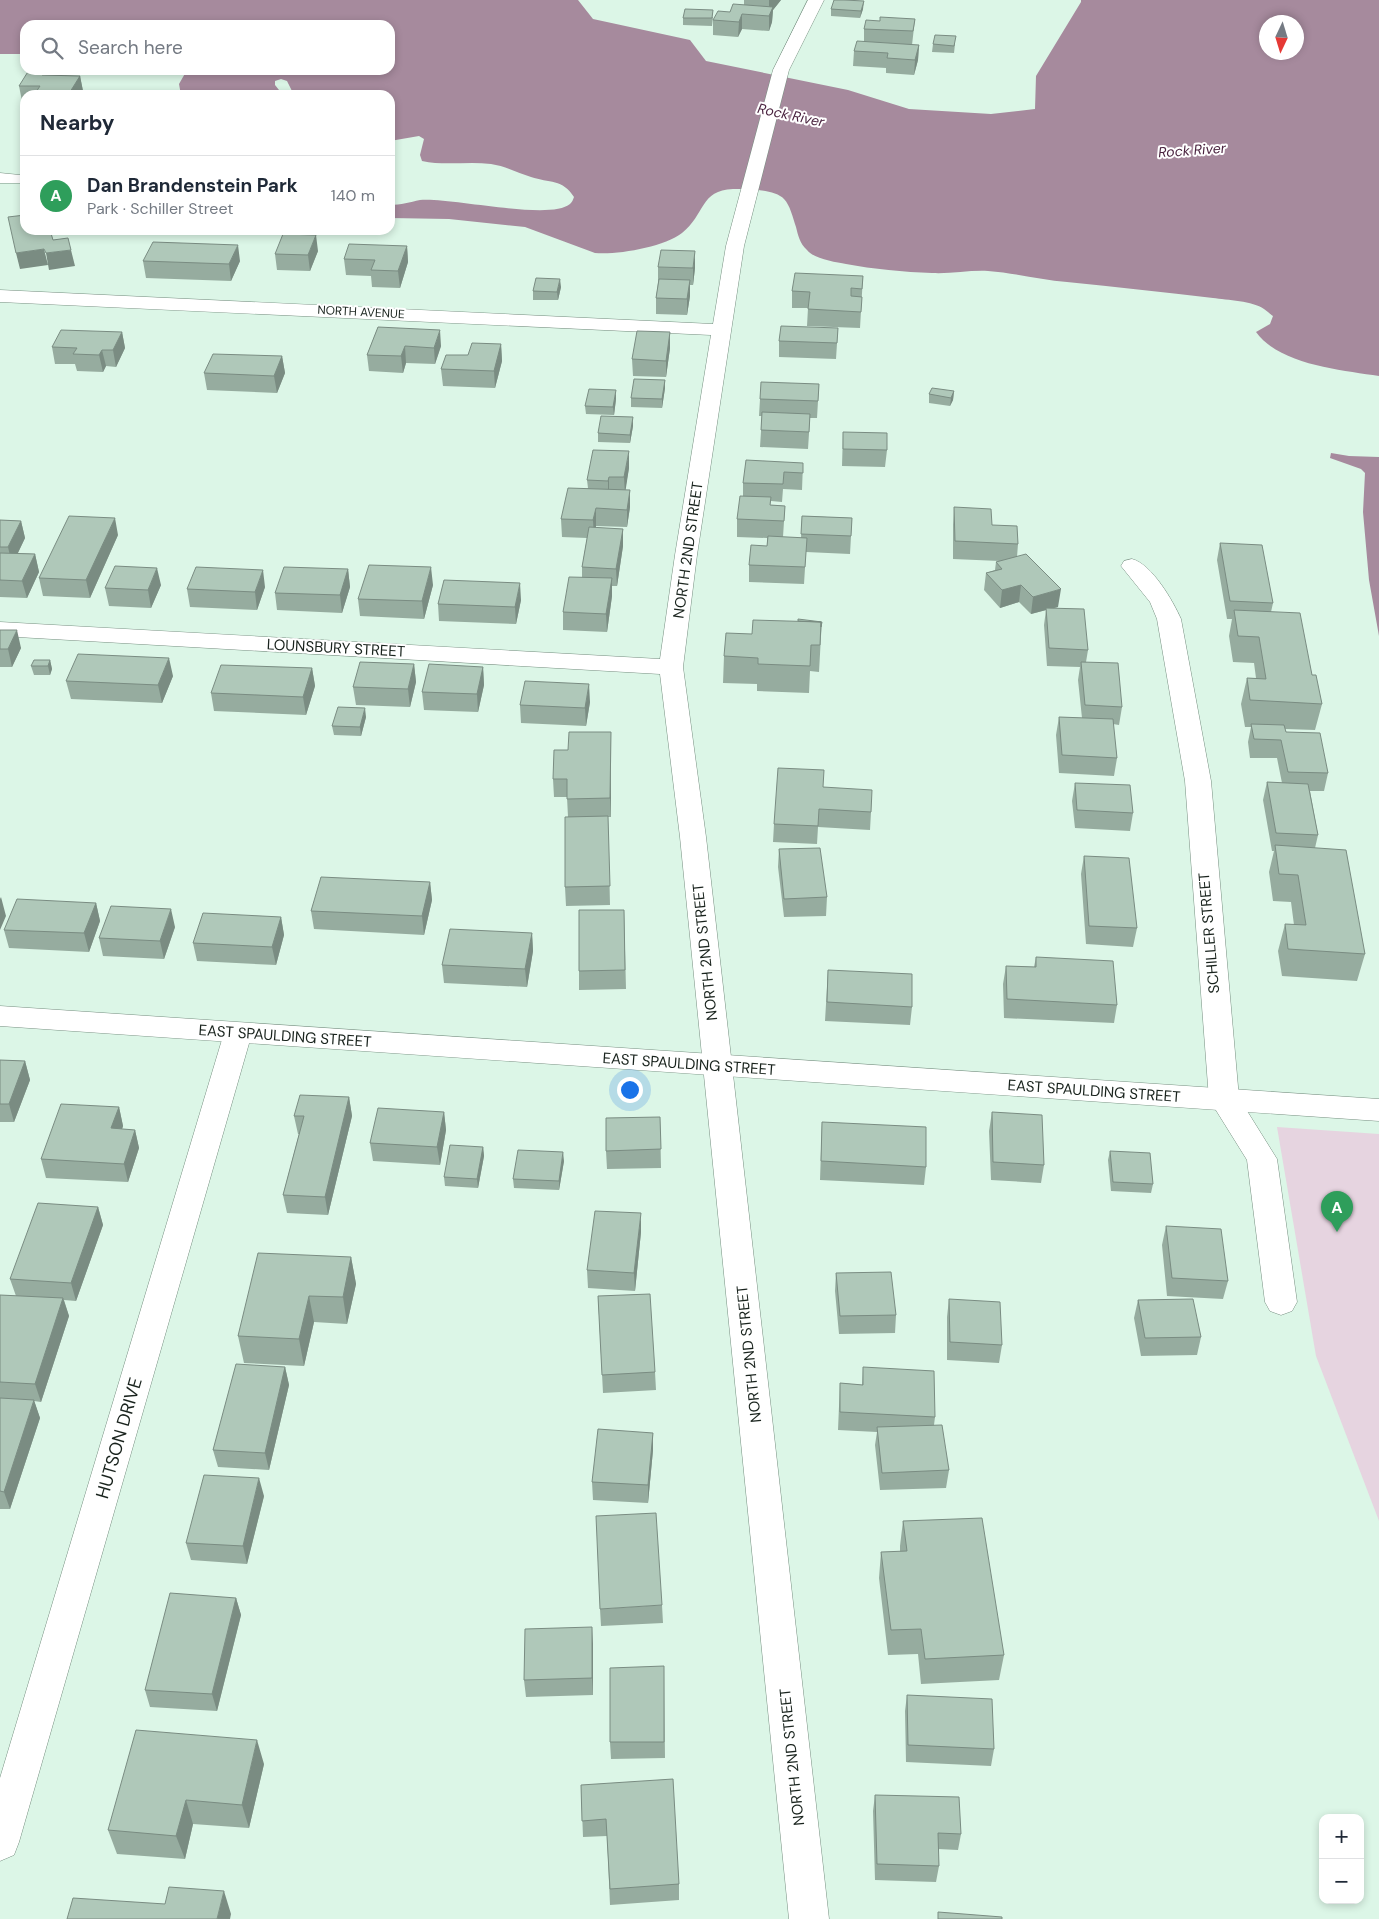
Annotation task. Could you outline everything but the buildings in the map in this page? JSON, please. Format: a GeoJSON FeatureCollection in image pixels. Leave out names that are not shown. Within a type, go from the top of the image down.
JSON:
{"type":"FeatureCollection","features":[{"type":"Feature","properties":{"kind":"street","name":"NORTH 2ND STREET"},"geometry":{"type":"LineString","coordinates":[[809,1919],[718,1066],[671,667],[686,555],[736,246],[781,70],[816,0]]}},
{"type":"Feature","properties":{"kind":"street","name":"NORTH AVENUE"},"geometry":{"type":"LineString","coordinates":[[0,296],[723,330]]}},
{"type":"Feature","properties":{"kind":"street","name":"SCHILLER STREET"},"geometry":{"type":"LineString","coordinates":[[1132,566],[1161,600],[1169,618],[1196,772],[1224,1099],[1262,1159],[1281,1302]]}},
{"type":"Feature","properties":{"kind":"street","name":"LOUNSBURY STREET"},"geometry":{"type":"LineString","coordinates":[[0,629],[671,667]]}},
{"type":"Feature","properties":{"kind":"street","name":"EAST SPAULDING STREET"},"geometry":{"type":"LineString","coordinates":[[0,1016],[1379,1110]]}},
{"type":"Feature","properties":{"kind":"street","name":"HUTSON DRIVE"},"geometry":{"type":"LineString","coordinates":[[0,1842],[238,1033]]}},
{"type":"Feature","properties":{"kind":"shaded area"},"geometry":{"type":"Polygon","coordinates":[[[1277,1127],[1379,1134],[1379,1521],[1316,1356],[1277,1127]]]}},
{"type":"Feature","properties":{"kind":"water","name":"Rock River"},"geometry":{"type":"Polygon","coordinates":[[[0,0],[578,0],[593,19],[690,40],[706,61],[848,90],[909,109],[991,114],[1035,109],[1036,76],[1081,0],[1379,0],[1379,376],[1312,364],[1280,352],[1256,332],[1270,324],[1273,316],[1259,306],[1247,303],[1057,281],[998,272],[911,272],[825,260],[814,256],[803,245],[790,208],[784,199],[774,193],[760,190],[722,190],[708,199],[689,226],[674,238],[653,246],[616,253],[595,253],[525,227],[449,219],[395,218],[395,205],[420,200],[542,210],[559,209],[570,204],[574,197],[570,191],[560,184],[531,177],[496,165],[422,161],[420,155],[424,139],[419,136],[395,140],[395,90],[292,90],[287,81],[281,79],[275,81],[275,85],[279,90],[180,90],[179,84],[184,75],[395,75],[395,20],[20,20],[20,54],[0,54],[0,0]]]}},
{"type":"Feature","properties":{"kind":"water"},"geometry":{"type":"Polygon","coordinates":[[[1331,453],[1379,457],[1379,636],[1369,580],[1363,512],[1365,473],[1361,469],[1330,458],[1331,453]]]}},
{"type":"Feature","properties":{"kind":"place","name":"Dan Brandenstein Park"},"geometry":{"type":"Point","coordinates":[1337,1232]}}]}
